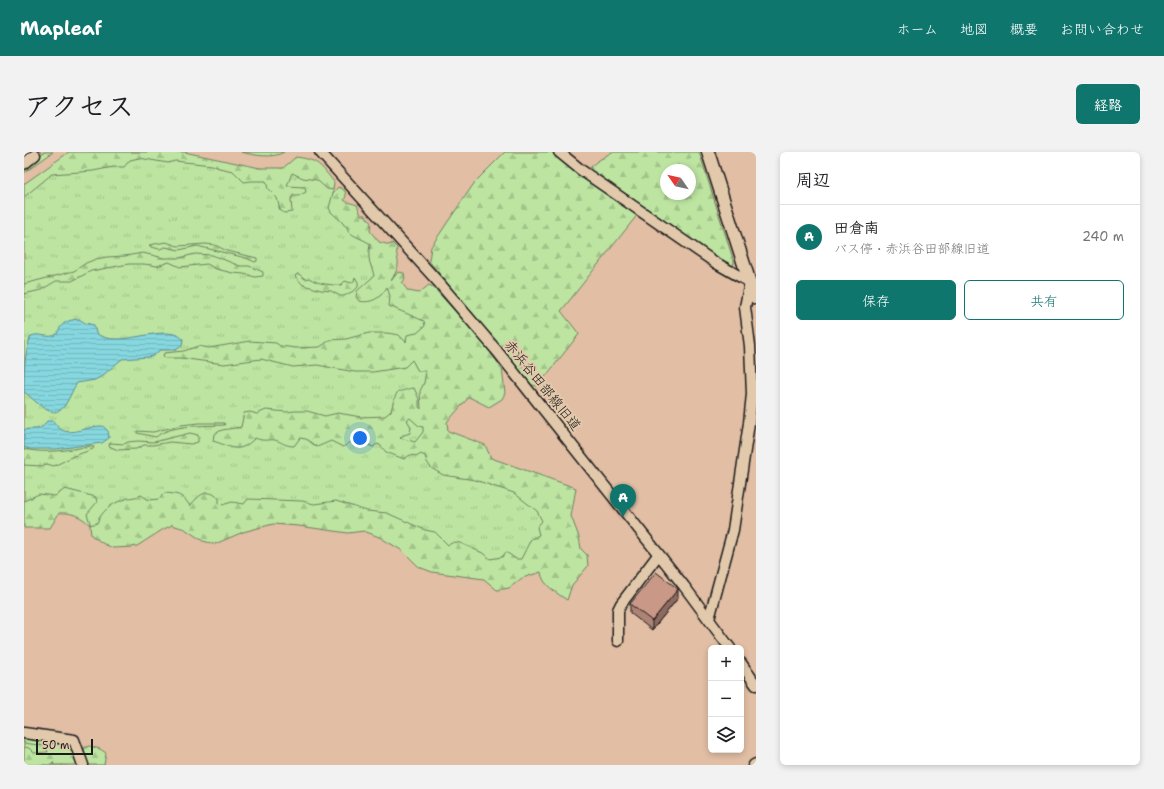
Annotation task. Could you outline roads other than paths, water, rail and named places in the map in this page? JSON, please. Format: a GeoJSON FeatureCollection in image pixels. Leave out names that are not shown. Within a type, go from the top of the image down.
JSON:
{"type":"FeatureCollection","features":[{"type":"Feature","properties":{"kind":"main road"},"geometry":{"type":"LineString","coordinates":[[708,152],[753,284],[756,298]]}},
{"type":"Feature","properties":{"kind":"street","name":"赤浜谷田部線旧道"},"geometry":{"type":"LineString","coordinates":[[320,152],[420,262],[497,351],[583,458],[728,645]]}},
{"type":"Feature","properties":{"kind":"street"},"geometry":{"type":"LineString","coordinates":[[559,152],[581,170],[716,263],[753,284],[745,307],[750,346],[752,394],[749,423],[733,530],[709,619]]}},
{"type":"Feature","properties":{"kind":"street"},"geometry":{"type":"LineString","coordinates":[[24,164],[36,153]]}},
{"type":"Feature","properties":{"kind":"street"},"geometry":{"type":"LineString","coordinates":[[618,641],[618,610],[658,555]]}},
{"type":"Feature","properties":{"kind":"street"},"geometry":{"type":"LineString","coordinates":[[744,667],[756,685]]}},
{"type":"Feature","properties":{"kind":"street"},"geometry":{"type":"LineString","coordinates":[[24,733],[74,740],[83,765]]}},
{"type":"Feature","properties":{"kind":"water"},"geometry":{"type":"Polygon","coordinates":[[[79,319],[85,323],[94,325],[96,333],[105,338],[116,339],[165,333],[175,334],[183,339],[182,346],[176,350],[160,350],[153,356],[122,359],[95,380],[77,383],[65,405],[60,410],[55,412],[50,411],[24,392],[25,363],[31,336],[54,336],[57,334],[60,327],[65,323],[71,320],[79,319]]]}},
{"type":"Feature","properties":{"kind":"water"},"geometry":{"type":"Polygon","coordinates":[[[47,421],[53,421],[59,428],[66,432],[103,426],[108,431],[109,438],[102,443],[56,449],[30,449],[24,447],[24,430],[40,428],[47,421]]]}},
{"type":"Feature","properties":{"kind":"place","name":"田倉南"},"geometry":{"type":"Point","coordinates":[623,517]}}]}
